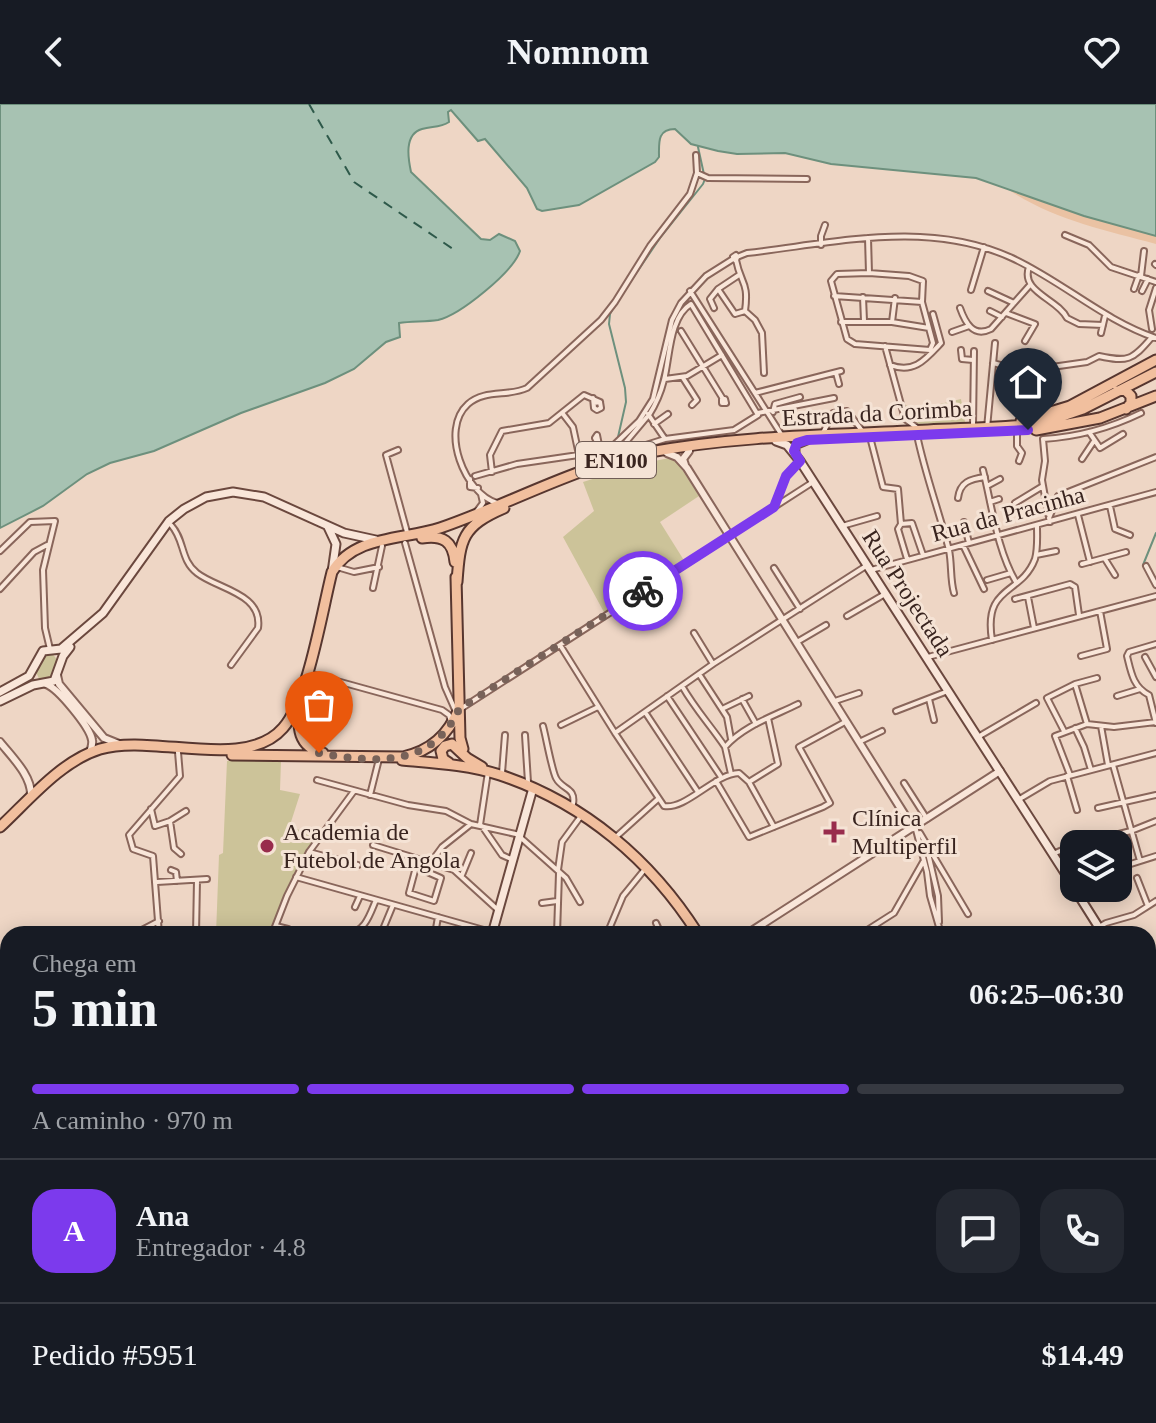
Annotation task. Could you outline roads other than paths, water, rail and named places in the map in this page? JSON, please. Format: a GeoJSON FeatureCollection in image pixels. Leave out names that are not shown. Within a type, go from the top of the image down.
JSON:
{"type":"FeatureCollection","features":[{"type":"Feature","properties":{"kind":"main road","name":"Estrada da Corimba"},"geometry":{"type":"LineString","coordinates":[[1005,427],[1070,406],[1156,360]]}},
{"type":"Feature","properties":{"kind":"main road","name":"Estrada da Corimba"},"geometry":{"type":"LineString","coordinates":[[457,582],[462,539],[478,521],[606,468],[667,453],[779,439],[807,440],[886,432],[1005,427],[1060,418],[1152,373]]}},
{"type":"Feature","properties":{"kind":"main road"},"geometry":{"type":"LineString","coordinates":[[1152,373],[1142,382],[1143,389],[1147,395],[1156,396]]}},
{"type":"Feature","properties":{"kind":"main road"},"geometry":{"type":"LineString","coordinates":[[1117,391],[1125,390],[1131,396],[1131,405],[1126,409]]}},
{"type":"Feature","properties":{"kind":"main road","name":"EN100"},"geometry":{"type":"LineString","coordinates":[[1126,409],[1156,396]]}},
{"type":"Feature","properties":{"kind":"main road","name":"Estrada da Corimba"},"geometry":{"type":"LineString","coordinates":[[475,514],[608,463],[695,445],[821,435],[917,435],[1017,430],[1042,434],[1126,409]]}},
{"type":"Feature","properties":{"kind":"main road"},"geometry":{"type":"LineString","coordinates":[[779,439],[798,458]]}},
{"type":"Feature","properties":{"kind":"main road"},"geometry":{"type":"LineString","coordinates":[[798,458],[795,445],[807,440]]}},
{"type":"Feature","properties":{"kind":"main road","name":"Rua Projectada"},"geometry":{"type":"LineString","coordinates":[[798,458],[1060,865]]}},
{"type":"Feature","properties":{"kind":"main road"},"geometry":{"type":"LineString","coordinates":[[0,692],[29,676],[47,651],[64,647],[103,613],[169,521],[200,499],[228,493],[251,494],[304,513],[380,549]]}},
{"type":"Feature","properties":{"kind":"main road"},"geometry":{"type":"LineString","coordinates":[[0,701],[54,681],[67,650],[113,608],[171,525],[202,503],[234,497],[255,499],[318,521]]}},
{"type":"Feature","properties":{"kind":"main road","name":"EN100"},"geometry":{"type":"LineString","coordinates":[[333,569],[348,552],[363,545],[380,549],[475,514]]}},
{"type":"Feature","properties":{"kind":"main road"},"geometry":{"type":"LineString","coordinates":[[326,525],[336,544],[333,569],[302,694],[298,725],[305,744],[319,753],[355,757]]}},
{"type":"Feature","properties":{"kind":"main road"},"geometry":{"type":"LineString","coordinates":[[407,540],[431,537],[446,540],[453,551],[457,582]]}},
{"type":"Feature","properties":{"kind":"main road","name":"EN100"},"geometry":{"type":"LineString","coordinates":[[457,582],[458,711]]}},
{"type":"Feature","properties":{"kind":"main road"},"geometry":{"type":"LineString","coordinates":[[47,651],[61,660]]}},
{"type":"Feature","properties":{"kind":"main road"},"geometry":{"type":"LineString","coordinates":[[34,670],[34,677],[43,684]]}},
{"type":"Feature","properties":{"kind":"main road"},"geometry":{"type":"LineString","coordinates":[[0,827],[49,782],[90,753],[126,745],[232,749],[258,745],[283,729],[302,694]]}},
{"type":"Feature","properties":{"kind":"main road"},"geometry":{"type":"LineString","coordinates":[[0,827],[83,761],[109,752],[403,757],[420,752],[442,738],[458,711]]}},
{"type":"Feature","properties":{"kind":"main road"},"geometry":{"type":"LineString","coordinates":[[458,711],[461,744],[470,765],[530,785],[583,814],[647,867],[694,926]]}},
{"type":"Feature","properties":{"kind":"main road"},"geometry":{"type":"LineString","coordinates":[[379,757],[470,765],[502,773],[573,804],[617,836],[664,882],[694,926]]}},
{"type":"Feature","properties":{"kind":"main road"},"geometry":{"type":"LineString","coordinates":[[495,926],[530,785]]}},
{"type":"Feature","properties":{"kind":"main road","name":"Rua Projectada"},"geometry":{"type":"LineString","coordinates":[[1083,902],[1098,926]]}},
{"type":"Feature","properties":{"kind":"street"},"geometry":{"type":"LineString","coordinates":[[696,155],[702,175]]}},
{"type":"Feature","properties":{"kind":"street"},"geometry":{"type":"LineString","coordinates":[[702,175],[807,179]]}},
{"type":"Feature","properties":{"kind":"street"},"geometry":{"type":"LineString","coordinates":[[500,503],[492,502],[457,456],[454,443],[460,414],[478,398],[488,394],[520,392],[527,388],[601,320],[702,175]]}},
{"type":"Feature","properties":{"kind":"street"},"geometry":{"type":"LineString","coordinates":[[821,245],[825,225]]}},
{"type":"Feature","properties":{"kind":"street"},"geometry":{"type":"LineString","coordinates":[[1065,235],[1089,245],[1111,267],[1156,282]]}},
{"type":"Feature","properties":{"kind":"street"},"geometry":{"type":"LineString","coordinates":[[662,379],[672,320],[690,291],[711,272],[747,253],[868,238],[914,236],[984,247],[1029,267],[1105,316],[1154,337],[1138,354],[1119,361],[1099,356],[1087,362],[1052,367],[1028,366],[1020,370],[993,363]]}},
{"type":"Feature","properties":{"kind":"street"},"geometry":{"type":"LineString","coordinates":[[868,238],[869,273]]}},
{"type":"Feature","properties":{"kind":"street"},"geometry":{"type":"LineString","coordinates":[[971,290],[984,247]]}},
{"type":"Feature","properties":{"kind":"street"},"geometry":{"type":"LineString","coordinates":[[1134,289],[1140,276],[1144,251]]}},
{"type":"Feature","properties":{"kind":"street"},"geometry":{"type":"LineString","coordinates":[[735,259],[739,275],[745,280],[745,311]]}},
{"type":"Feature","properties":{"kind":"street"},"geometry":{"type":"LineString","coordinates":[[1029,267],[1030,285],[1061,308],[1070,321],[1103,325]]}},
{"type":"Feature","properties":{"kind":"street"},"geometry":{"type":"LineString","coordinates":[[869,273],[921,279],[924,283],[922,302],[933,343],[926,351],[850,342],[845,337],[834,296],[831,285],[835,275],[869,273]]}},
{"type":"Feature","properties":{"kind":"street"},"geometry":{"type":"LineString","coordinates":[[714,308],[710,299],[718,289],[739,275]]}},
{"type":"Feature","properties":{"kind":"street"},"geometry":{"type":"LineString","coordinates":[[1142,291],[1148,279]]}},
{"type":"Feature","properties":{"kind":"street"},"geometry":{"type":"LineString","coordinates":[[960,308],[969,326],[984,333],[1030,285]]}},
{"type":"Feature","properties":{"kind":"street"},"geometry":{"type":"LineString","coordinates":[[1152,329],[1149,310],[1156,288]]}},
{"type":"Feature","properties":{"kind":"street"},"geometry":{"type":"LineString","coordinates":[[718,289],[735,314],[745,311]]}},
{"type":"Feature","properties":{"kind":"street"},"geometry":{"type":"LineString","coordinates":[[690,291],[770,412],[779,439]]}},
{"type":"Feature","properties":{"kind":"street"},"geometry":{"type":"LineString","coordinates":[[988,291],[1014,303]]}},
{"type":"Feature","properties":{"kind":"street"},"geometry":{"type":"LineString","coordinates":[[834,296],[922,302]]}},
{"type":"Feature","properties":{"kind":"street"},"geometry":{"type":"LineString","coordinates":[[863,297],[864,321]]}},
{"type":"Feature","properties":{"kind":"street"},"geometry":{"type":"LineString","coordinates":[[892,322],[895,298]]}},
{"type":"Feature","properties":{"kind":"street"},"geometry":{"type":"LineString","coordinates":[[758,413],[691,304],[686,306],[674,332],[662,379],[646,415],[626,442],[627,448],[665,439],[734,430],[758,413],[834,398]]}},
{"type":"Feature","properties":{"kind":"street"},"geometry":{"type":"LineString","coordinates":[[745,311],[755,320],[762,333],[764,373]]}},
{"type":"Feature","properties":{"kind":"street"},"geometry":{"type":"LineString","coordinates":[[990,311],[1035,324],[1025,341]]}},
{"type":"Feature","properties":{"kind":"street"},"geometry":{"type":"LineString","coordinates":[[890,365],[903,370],[912,368],[941,343],[933,314]]}},
{"type":"Feature","properties":{"kind":"street"},"geometry":{"type":"LineString","coordinates":[[1101,333],[1105,316]]}},
{"type":"Feature","properties":{"kind":"street"},"geometry":{"type":"LineString","coordinates":[[841,322],[892,322],[929,328]]}},
{"type":"Feature","properties":{"kind":"street"},"geometry":{"type":"LineString","coordinates":[[952,332],[969,326]]}},
{"type":"Feature","properties":{"kind":"street"},"geometry":{"type":"LineString","coordinates":[[681,331],[723,399]]}},
{"type":"Feature","properties":{"kind":"street"},"geometry":{"type":"LineString","coordinates":[[987,428],[995,343]]}},
{"type":"Feature","properties":{"kind":"street"},"geometry":{"type":"LineString","coordinates":[[885,346],[905,419],[915,427],[933,430]]}},
{"type":"Feature","properties":{"kind":"street"},"geometry":{"type":"LineString","coordinates":[[961,350],[962,359],[973,360]]}},
{"type":"Feature","properties":{"kind":"street"},"geometry":{"type":"LineString","coordinates":[[973,429],[974,351]]}},
{"type":"Feature","properties":{"kind":"street"},"geometry":{"type":"LineString","coordinates":[[662,379],[683,378],[722,355]]}},
{"type":"Feature","properties":{"kind":"street"},"geometry":{"type":"LineString","coordinates":[[755,393],[839,372],[839,384]]}},
{"type":"Feature","properties":{"kind":"street"},"geometry":{"type":"LineString","coordinates":[[683,378],[697,400],[692,405]]}},
{"type":"Feature","properties":{"kind":"street"},"geometry":{"type":"LineString","coordinates":[[475,514],[483,503],[480,488],[490,473],[490,455],[502,431],[545,425],[579,397],[589,395],[596,401]]}},
{"type":"Feature","properties":{"kind":"street"},"geometry":{"type":"LineString","coordinates":[[770,412],[775,404],[800,397]]}},
{"type":"Feature","properties":{"kind":"street"},"geometry":{"type":"LineString","coordinates":[[821,435],[833,413],[847,411],[867,435],[883,487],[898,489],[901,524],[898,531],[907,559]]}},
{"type":"Feature","properties":{"kind":"street"},"geometry":{"type":"LineString","coordinates":[[562,413],[573,427],[579,455]]}},
{"type":"Feature","properties":{"kind":"street"},"geometry":{"type":"LineString","coordinates":[[1049,520],[1042,434],[1089,432],[1125,422],[1141,413]]}},
{"type":"Feature","properties":{"kind":"street"},"geometry":{"type":"LineString","coordinates":[[654,424],[668,414]]}},
{"type":"Feature","properties":{"kind":"street"},"geometry":{"type":"LineString","coordinates":[[646,415],[665,439]]}},
{"type":"Feature","properties":{"kind":"street"},"geometry":{"type":"LineString","coordinates":[[608,463],[614,446],[646,415]]}},
{"type":"Feature","properties":{"kind":"street"},"geometry":{"type":"LineString","coordinates":[[886,432],[898,428],[905,419]]}},
{"type":"Feature","properties":{"kind":"street"},"geometry":{"type":"LineString","coordinates":[[1017,430],[1017,447],[1022,453],[1019,461]]}},
{"type":"Feature","properties":{"kind":"street"},"geometry":{"type":"LineString","coordinates":[[1089,432],[1101,447],[1123,434]]}},
{"type":"Feature","properties":{"kind":"street"},"geometry":{"type":"LineString","coordinates":[[917,435],[927,482],[948,548],[954,593]]}},
{"type":"Feature","properties":{"kind":"street"},"geometry":{"type":"LineString","coordinates":[[1082,459],[1094,441]]}},
{"type":"Feature","properties":{"kind":"street"},"geometry":{"type":"LineString","coordinates":[[472,477],[517,464],[599,452],[599,445]]}},
{"type":"Feature","properties":{"kind":"street"},"geometry":{"type":"LineString","coordinates":[[614,446],[618,454],[628,457]]}},
{"type":"Feature","properties":{"kind":"street"},"geometry":{"type":"LineString","coordinates":[[398,450],[386,455],[445,687],[458,711],[813,482]]}},
{"type":"Feature","properties":{"kind":"street"},"geometry":{"type":"LineString","coordinates":[[689,451],[683,459],[687,468],[968,914]]}},
{"type":"Feature","properties":{"kind":"street"},"geometry":{"type":"LineString","coordinates":[[667,453],[677,457],[687,468]]}},
{"type":"Feature","properties":{"kind":"street"},"geometry":{"type":"LineString","coordinates":[[1049,520],[1058,496],[1156,457]]}},
{"type":"Feature","properties":{"kind":"street"},"geometry":{"type":"LineString","coordinates":[[774,507],[786,476],[798,458]]}},
{"type":"Feature","properties":{"kind":"street"},"geometry":{"type":"LineString","coordinates":[[983,470],[999,534],[1016,582]]}},
{"type":"Feature","properties":{"kind":"street"},"geometry":{"type":"LineString","coordinates":[[958,498],[961,488],[968,481],[985,477]]}},
{"type":"Feature","properties":{"kind":"street"},"geometry":{"type":"LineString","coordinates":[[987,486],[1000,479]]}},
{"type":"Feature","properties":{"kind":"street"},"geometry":{"type":"LineString","coordinates":[[1015,503],[1044,486]]}},
{"type":"Feature","properties":{"kind":"street","name":"Rua da Pracinha"},"geometry":{"type":"LineString","coordinates":[[615,733],[713,664],[868,569],[1156,492]]}},
{"type":"Feature","properties":{"kind":"street"},"geometry":{"type":"LineString","coordinates":[[990,502],[999,499]]}},
{"type":"Feature","properties":{"kind":"street"},"geometry":{"type":"LineString","coordinates":[[1110,506],[1115,529],[1130,535]]}},
{"type":"Feature","properties":{"kind":"street"},"geometry":{"type":"LineString","coordinates":[[1078,515],[1090,562]]}},
{"type":"Feature","properties":{"kind":"street"},"geometry":{"type":"LineString","coordinates":[[842,526],[877,516]]}},
{"type":"Feature","properties":{"kind":"street"},"geometry":{"type":"LineString","coordinates":[[0,551],[32,521],[55,521],[45,558],[43,598],[47,651]]}},
{"type":"Feature","properties":{"kind":"street"},"geometry":{"type":"LineString","coordinates":[[964,522],[969,543]]}},
{"type":"Feature","properties":{"kind":"street"},"geometry":{"type":"LineString","coordinates":[[901,524],[912,523],[923,555]]}},
{"type":"Feature","properties":{"kind":"street"},"geometry":{"type":"LineString","coordinates":[[171,525],[181,537],[183,555],[194,570],[236,591],[257,613],[257,632],[231,665]]}},
{"type":"Feature","properties":{"kind":"street"},"geometry":{"type":"LineString","coordinates":[[992,640],[989,621],[996,602],[1028,572],[1036,555],[1037,526]]}},
{"type":"Feature","properties":{"kind":"street"},"geometry":{"type":"LineString","coordinates":[[0,589],[36,551],[49,543]]}},
{"type":"Feature","properties":{"kind":"street"},"geometry":{"type":"LineString","coordinates":[[963,545],[984,589]]}},
{"type":"Feature","properties":{"kind":"street"},"geometry":{"type":"LineString","coordinates":[[373,588],[380,549]]}},
{"type":"Feature","properties":{"kind":"street"},"geometry":{"type":"LineString","coordinates":[[36,551],[45,558]]}},
{"type":"Feature","properties":{"kind":"street"},"geometry":{"type":"LineString","coordinates":[[1036,555],[1056,551]]}},
{"type":"Feature","properties":{"kind":"street"},"geometry":{"type":"LineString","coordinates":[[1082,564],[1126,552]]}},
{"type":"Feature","properties":{"kind":"street"},"geometry":{"type":"LineString","coordinates":[[1105,559],[1115,575]]}},
{"type":"Feature","properties":{"kind":"street"},"geometry":{"type":"LineString","coordinates":[[1146,566],[1156,585]]}},
{"type":"Feature","properties":{"kind":"street"},"geometry":{"type":"LineString","coordinates":[[333,569],[351,572],[379,567]]}},
{"type":"Feature","properties":{"kind":"street"},"geometry":{"type":"LineString","coordinates":[[774,568],[800,609]]}},
{"type":"Feature","properties":{"kind":"street"},"geometry":{"type":"LineString","coordinates":[[987,580],[1011,573]]}},
{"type":"Feature","properties":{"kind":"street"},"geometry":{"type":"LineString","coordinates":[[1015,599],[1073,585],[1079,615]]}},
{"type":"Feature","properties":{"kind":"street"},"geometry":{"type":"LineString","coordinates":[[847,616],[885,594]]}},
{"type":"Feature","properties":{"kind":"street"},"geometry":{"type":"LineString","coordinates":[[926,658],[1156,596]]}},
{"type":"Feature","properties":{"kind":"street"},"geometry":{"type":"LineString","coordinates":[[1028,597],[1034,628]]}},
{"type":"Feature","properties":{"kind":"street"},"geometry":{"type":"LineString","coordinates":[[1081,656],[1107,649],[1100,611]]}},
{"type":"Feature","properties":{"kind":"street"},"geometry":{"type":"LineString","coordinates":[[797,642],[826,625]]}},
{"type":"Feature","properties":{"kind":"street"},"geometry":{"type":"LineString","coordinates":[[694,633],[713,664]]}},
{"type":"Feature","properties":{"kind":"street"},"geometry":{"type":"LineString","coordinates":[[1077,810],[1055,736],[1087,724],[1101,726],[1156,722],[1149,695],[1140,689],[1133,678],[1128,654],[1156,644]]}},
{"type":"Feature","properties":{"kind":"street"},"geometry":{"type":"LineString","coordinates":[[560,645],[664,806],[671,807],[716,781],[739,773],[749,782],[774,827]]}},
{"type":"Feature","properties":{"kind":"street"},"geometry":{"type":"LineString","coordinates":[[1145,657],[1156,677]]}},
{"type":"Feature","properties":{"kind":"street"},"geometry":{"type":"LineString","coordinates":[[307,672],[442,710],[449,715],[451,724]]}},
{"type":"Feature","properties":{"kind":"street"},"geometry":{"type":"LineString","coordinates":[[699,674],[727,717],[731,740]]}},
{"type":"Feature","properties":{"kind":"street"},"geometry":{"type":"LineString","coordinates":[[57,675],[59,684],[84,711],[94,734],[90,753]]}},
{"type":"Feature","properties":{"kind":"street"},"geometry":{"type":"LineString","coordinates":[[1064,731],[1046,700],[1075,684],[1097,678]]}},
{"type":"Feature","properties":{"kind":"street"},"geometry":{"type":"LineString","coordinates":[[43,684],[60,693],[94,734],[126,745]]}},
{"type":"Feature","properties":{"kind":"street"},"geometry":{"type":"LineString","coordinates":[[1075,684],[1087,724]]}},
{"type":"Feature","properties":{"kind":"street"},"geometry":{"type":"LineString","coordinates":[[682,686],[697,713],[725,747],[731,774]]}},
{"type":"Feature","properties":{"kind":"street"},"geometry":{"type":"LineString","coordinates":[[1117,696],[1140,689]]}},
{"type":"Feature","properties":{"kind":"street"},"geometry":{"type":"LineString","coordinates":[[896,711],[948,691]]}},
{"type":"Feature","properties":{"kind":"street"},"geometry":{"type":"LineString","coordinates":[[834,702],[859,693]]}},
{"type":"Feature","properties":{"kind":"street"},"geometry":{"type":"LineString","coordinates":[[1149,695],[1156,693]]}},
{"type":"Feature","properties":{"kind":"street"},"geometry":{"type":"LineString","coordinates":[[667,696],[722,778]]}},
{"type":"Feature","properties":{"kind":"street"},"geometry":{"type":"LineString","coordinates":[[722,709],[749,696]]}},
{"type":"Feature","properties":{"kind":"street"},"geometry":{"type":"LineString","coordinates":[[742,699],[756,724]]}},
{"type":"Feature","properties":{"kind":"street"},"geometry":{"type":"LineString","coordinates":[[929,699],[934,720]]}},
{"type":"Feature","properties":{"kind":"street"},"geometry":{"type":"LineString","coordinates":[[978,737],[1036,703]]}},
{"type":"Feature","properties":{"kind":"street"},"geometry":{"type":"LineString","coordinates":[[725,747],[756,724],[798,704]]}},
{"type":"Feature","properties":{"kind":"street"},"geometry":{"type":"LineString","coordinates":[[561,725],[598,707]]}},
{"type":"Feature","properties":{"kind":"street"},"geometry":{"type":"LineString","coordinates":[[645,712],[698,792]]}},
{"type":"Feature","properties":{"kind":"street"},"geometry":{"type":"LineString","coordinates":[[749,782],[778,764],[768,718]]}},
{"type":"Feature","properties":{"kind":"street"},"geometry":{"type":"LineString","coordinates":[[716,781],[747,836],[830,804],[799,747],[846,721]]}},
{"type":"Feature","properties":{"kind":"street"},"geometry":{"type":"LineString","coordinates":[[543,726],[555,777],[571,791],[573,804]]}},
{"type":"Feature","properties":{"kind":"street"},"geometry":{"type":"LineString","coordinates":[[1101,726],[1131,830]]}},
{"type":"Feature","properties":{"kind":"street"},"geometry":{"type":"LineString","coordinates":[[1075,728],[1091,770]]}},
{"type":"Feature","properties":{"kind":"street"},"geometry":{"type":"LineString","coordinates":[[859,742],[882,731]]}},
{"type":"Feature","properties":{"kind":"street"},"geometry":{"type":"LineString","coordinates":[[502,773],[505,735]]}},
{"type":"Feature","properties":{"kind":"street"},"geometry":{"type":"LineString","coordinates":[[525,735],[530,785]]}},
{"type":"Feature","properties":{"kind":"street"},"geometry":{"type":"LineString","coordinates":[[0,742],[26,776],[31,786],[31,799]]}},
{"type":"Feature","properties":{"kind":"street"},"geometry":{"type":"LineString","coordinates":[[159,926],[153,856],[133,849],[128,838],[132,829],[180,776],[178,752]]}},
{"type":"Feature","properties":{"kind":"street"},"geometry":{"type":"LineString","coordinates":[[1018,800],[1047,782],[1156,753]]}},
{"type":"Feature","properties":{"kind":"street"},"geometry":{"type":"LineString","coordinates":[[370,795],[379,757]]}},
{"type":"Feature","properties":{"kind":"street"},"geometry":{"type":"LineString","coordinates":[[759,926],[1000,771]]}},
{"type":"Feature","properties":{"kind":"street"},"geometry":{"type":"LineString","coordinates":[[488,772],[481,826],[502,855],[513,860]]}},
{"type":"Feature","properties":{"kind":"street"},"geometry":{"type":"LineString","coordinates":[[26,776],[35,781],[49,782]]}},
{"type":"Feature","properties":{"kind":"street"},"geometry":{"type":"LineString","coordinates":[[317,780],[423,809],[446,811],[471,824],[519,836],[559,871],[580,902]]}},
{"type":"Feature","properties":{"kind":"street"},"geometry":{"type":"LineString","coordinates":[[904,783],[927,819]]}},
{"type":"Feature","properties":{"kind":"street"},"geometry":{"type":"LineString","coordinates":[[275,926],[309,852],[354,791]]}},
{"type":"Feature","properties":{"kind":"street"},"geometry":{"type":"LineString","coordinates":[[1098,808],[1156,795]]}},
{"type":"Feature","properties":{"kind":"street"},"geometry":{"type":"LineString","coordinates":[[617,836],[658,799]]}},
{"type":"Feature","properties":{"kind":"street"},"geometry":{"type":"LineString","coordinates":[[151,809],[154,826],[186,811]]}},
{"type":"Feature","properties":{"kind":"street"},"geometry":{"type":"LineString","coordinates":[[557,926],[562,842],[583,814]]}},
{"type":"Feature","properties":{"kind":"street"},"geometry":{"type":"LineString","coordinates":[[170,821],[174,848],[181,854]]}},
{"type":"Feature","properties":{"kind":"street"},"geometry":{"type":"LineString","coordinates":[[1132,831],[1156,821]]}},
{"type":"Feature","properties":{"kind":"street"},"geometry":{"type":"LineString","coordinates":[[431,862],[442,847],[471,824]]}},
{"type":"Feature","properties":{"kind":"street"},"geometry":{"type":"LineString","coordinates":[[914,827],[938,926]]}},
{"type":"Feature","properties":{"kind":"street"},"geometry":{"type":"LineString","coordinates":[[1132,834],[1140,861]]}},
{"type":"Feature","properties":{"kind":"street"},"geometry":{"type":"LineString","coordinates":[[925,843],[938,896],[940,926]]}},
{"type":"Feature","properties":{"kind":"street"},"geometry":{"type":"LineString","coordinates":[[373,845],[431,862],[462,875],[498,910]]}},
{"type":"Feature","properties":{"kind":"street"},"geometry":{"type":"LineString","coordinates":[[1053,854],[1060,851]]}},
{"type":"Feature","properties":{"kind":"street"},"geometry":{"type":"LineString","coordinates":[[309,852],[358,865]]}},
{"type":"Feature","properties":{"kind":"street"},"geometry":{"type":"LineString","coordinates":[[462,875],[471,853]]}},
{"type":"Feature","properties":{"kind":"street"},"geometry":{"type":"LineString","coordinates":[[1132,864],[1156,856]]}},
{"type":"Feature","properties":{"kind":"street"},"geometry":{"type":"LineString","coordinates":[[874,926],[894,913],[923,861]]}},
{"type":"Feature","properties":{"kind":"street"},"geometry":{"type":"LineString","coordinates":[[417,867],[441,878],[434,901],[421,898],[408,893],[417,867]]}},
{"type":"Feature","properties":{"kind":"street"},"geometry":{"type":"LineString","coordinates":[[610,926],[623,896],[647,867]]}},
{"type":"Feature","properties":{"kind":"street"},"geometry":{"type":"LineString","coordinates":[[171,870],[176,872],[177,881]]}},
{"type":"Feature","properties":{"kind":"street"},"geometry":{"type":"LineString","coordinates":[[296,877],[470,926]]}},
{"type":"Feature","properties":{"kind":"street"},"geometry":{"type":"LineString","coordinates":[[1137,878],[1148,906]]}},
{"type":"Feature","properties":{"kind":"street"},"geometry":{"type":"LineString","coordinates":[[157,882],[207,879]]}},
{"type":"Feature","properties":{"kind":"street"},"geometry":{"type":"LineString","coordinates":[[196,926],[197,880]]}},
{"type":"Feature","properties":{"kind":"street"},"geometry":{"type":"LineString","coordinates":[[355,907],[360,896]]}},
{"type":"Feature","properties":{"kind":"street"},"geometry":{"type":"LineString","coordinates":[[416,911],[421,898]]}},
{"type":"Feature","properties":{"kind":"street"},"geometry":{"type":"LineString","coordinates":[[363,926],[376,900]]}},
{"type":"Feature","properties":{"kind":"street"},"geometry":{"type":"LineString","coordinates":[[542,903],[557,901]]}},
{"type":"Feature","properties":{"kind":"street"},"geometry":{"type":"LineString","coordinates":[[1104,926],[1134,915],[1156,901]]}},
{"type":"Feature","properties":{"kind":"street"},"geometry":{"type":"LineString","coordinates":[[384,926],[393,905]]}},
{"type":"Feature","properties":{"kind":"street"},"geometry":{"type":"LineString","coordinates":[[436,926],[438,917]]}},
{"type":"Feature","properties":{"kind":"street"},"geometry":{"type":"LineString","coordinates":[[149,926],[159,921]]}},
{"type":"Feature","properties":{"kind":"waterway"},"geometry":{"type":"LineString","coordinates":[[622,294],[660,238],[703,184],[705,179],[698,147]]}},
{"type":"Feature","properties":{"kind":"waterway"},"geometry":{"type":"LineString","coordinates":[[616,303],[609,324],[626,402],[618,437]]}},
{"type":"Feature","properties":{"kind":"waterway"},"geometry":{"type":"LineString","coordinates":[[1143,565],[1156,533]]}},
{"type":"Feature","properties":{"kind":"place","name":"Clínica Multiperfil"},"geometry":{"type":"Point","coordinates":[834,832]}},
{"type":"Feature","properties":{"kind":"place","name":"Academia de Futebol de Angola"},"geometry":{"type":"Point","coordinates":[267,846]}}]}
